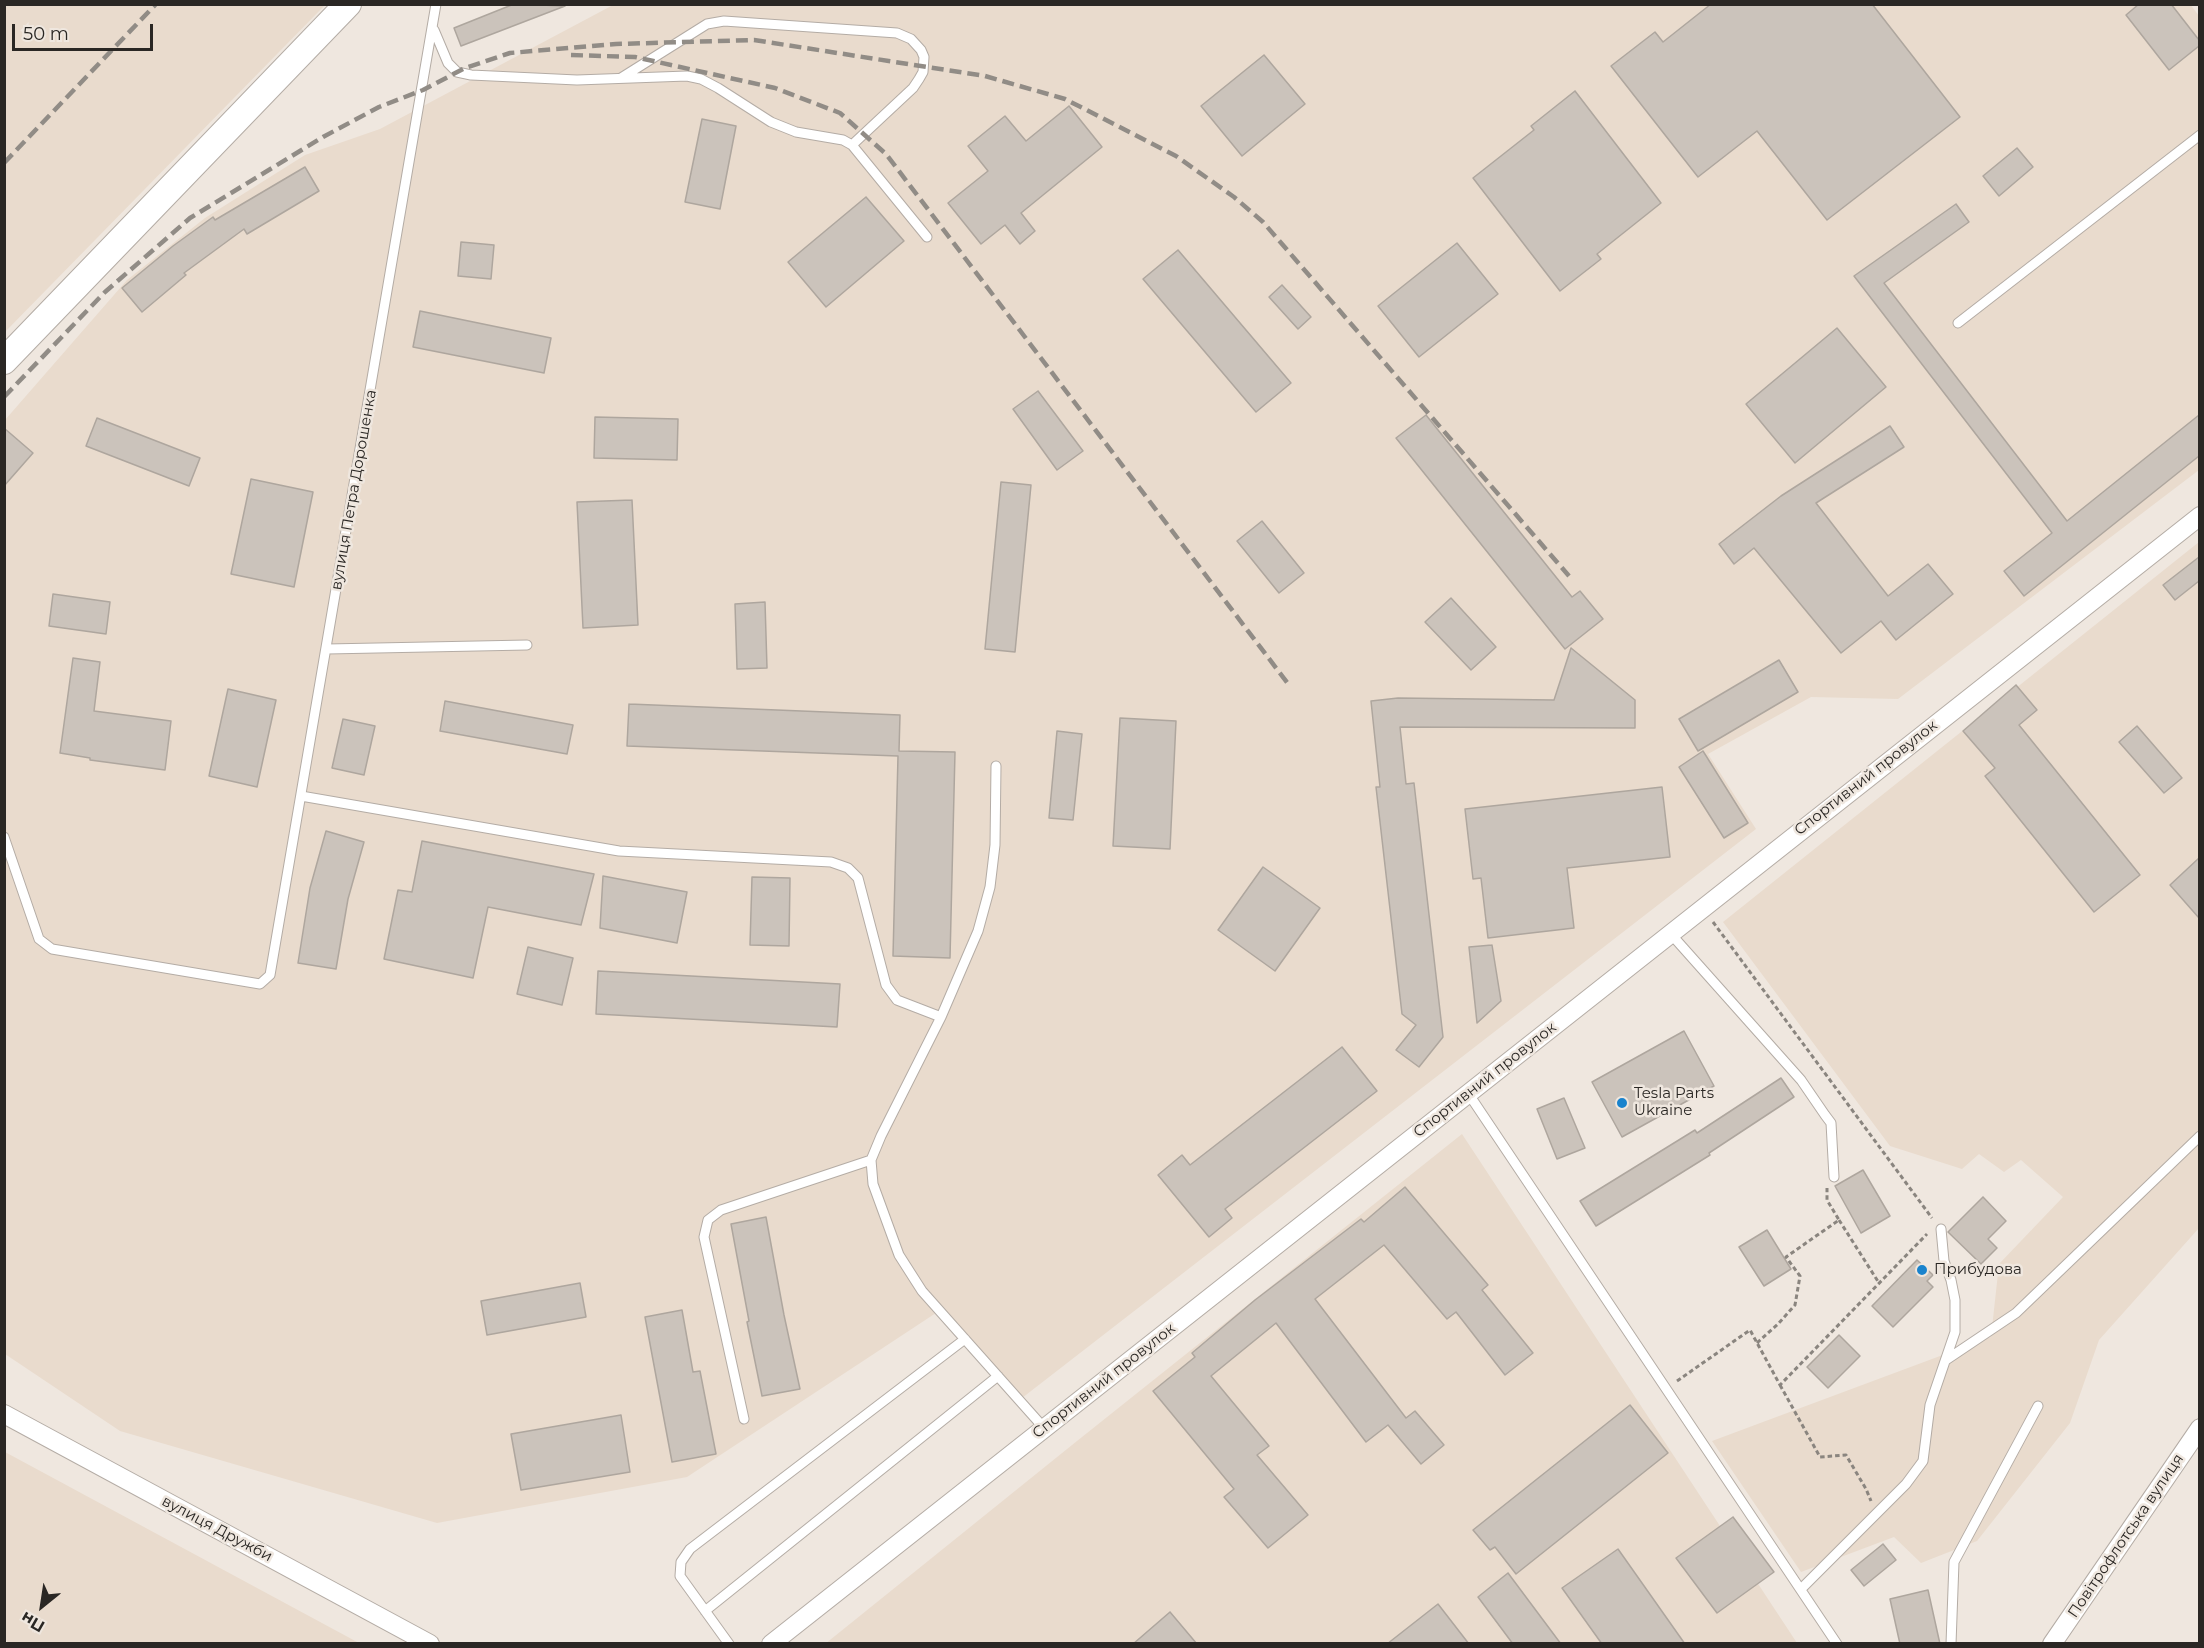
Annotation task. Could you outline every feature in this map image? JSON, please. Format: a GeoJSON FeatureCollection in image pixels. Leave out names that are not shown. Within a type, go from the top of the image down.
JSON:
{"type":"FeatureCollection","features":[{"type":"Feature","properties":{"kind":"street"},"geometry":{"type":"LineString","coordinates":[[4,361],[348,4]]}},
{"type":"Feature","properties":{"kind":"street","name":"Спортивний провулок"},"geometry":{"type":"LineString","coordinates":[[771,1644],[2199,516]]}},
{"type":"Feature","properties":{"kind":"street","name":"вулиця Дружби"},"geometry":{"type":"LineString","coordinates":[[4,1414],[430,1644]]}},
{"type":"Feature","properties":{"kind":"street","name":"Повітрофлотська вулиця"},"geometry":{"type":"LineString","coordinates":[[2052,1644],[2199,1428]]}},
{"type":"Feature","properties":{"kind":"lane","name":"вулиця Петра Дорошенка"},"geometry":{"type":"LineString","coordinates":[[4,837],[39,939],[52,949],[260,984],[270,975],[436,4]]}},
{"type":"Feature","properties":{"kind":"lane"},"geometry":{"type":"LineString","coordinates":[[620,79],[707,24],[724,21],[897,33],[911,39],[921,50],[923,72],[913,88],[852,145]]}},
{"type":"Feature","properties":{"kind":"lane"},"geometry":{"type":"LineString","coordinates":[[433,27],[448,63],[456,72],[471,75],[577,80],[687,76],[718,88],[771,122],[796,132],[843,140],[852,145],[927,237]]}},
{"type":"Feature","properties":{"kind":"lane"},"geometry":{"type":"LineString","coordinates":[[1958,323],[2199,135]]}},
{"type":"Feature","properties":{"kind":"lane"},"geometry":{"type":"LineString","coordinates":[[327,649],[527,645]]}},
{"type":"Feature","properties":{"kind":"lane"},"geometry":{"type":"LineString","coordinates":[[996,766],[995,845],[990,887],[978,931],[940,1017],[871,1160],[873,1184],[898,1255],[922,1291],[1044,1428]]}},
{"type":"Feature","properties":{"kind":"lane"},"geometry":{"type":"LineString","coordinates":[[301,796],[620,851],[831,862],[848,868],[858,878],[886,986],[897,1000],[940,1017]]}},
{"type":"Feature","properties":{"kind":"lane"},"geometry":{"type":"LineString","coordinates":[[1670,933],[1801,1080],[1825,1115],[1831,1124],[1834,1177]]}},
{"type":"Feature","properties":{"kind":"lane"},"geometry":{"type":"LineString","coordinates":[[1468,1093],[1837,1644]]}},
{"type":"Feature","properties":{"kind":"lane"},"geometry":{"type":"LineString","coordinates":[[1946,1360],[2016,1313],[2199,1137]]}},
{"type":"Feature","properties":{"kind":"lane"},"geometry":{"type":"LineString","coordinates":[[744,1419],[704,1237],[708,1220],[721,1210],[871,1160]]}},
{"type":"Feature","properties":{"kind":"lane"},"geometry":{"type":"LineString","coordinates":[[1801,1589],[1906,1484],[1923,1461],[1930,1405],[1955,1332],[1955,1300],[1944,1261],[1939,1227]]}},
{"type":"Feature","properties":{"kind":"lane"},"geometry":{"type":"LineString","coordinates":[[729,1644],[680,1576],[681,1562],[690,1549],[965,1339]]}},
{"type":"Feature","properties":{"kind":"lane"},"geometry":{"type":"LineString","coordinates":[[705,1611],[998,1376]]}},
{"type":"Feature","properties":{"kind":"lane"},"geometry":{"type":"LineString","coordinates":[[1951,1644],[1954,1562],[2038,1406]]}},
{"type":"Feature","properties":{"kind":"path"},"geometry":{"type":"LineString","coordinates":[[1702,908],[1939,1227],[1779,1385]]}},
{"type":"Feature","properties":{"kind":"path"},"geometry":{"type":"LineString","coordinates":[[1834,1177],[1827,1187],[1827,1200],[1880,1283]]}},
{"type":"Feature","properties":{"kind":"path"},"geometry":{"type":"LineString","coordinates":[[1757,1343],[1795,1305],[1800,1276],[1786,1257],[1839,1220]]}},
{"type":"Feature","properties":{"kind":"path"},"geometry":{"type":"LineString","coordinates":[[1666,1389],[1750,1330],[1820,1457],[1846,1455],[1866,1489],[1876,1514]]}},
{"type":"Feature","properties":{"kind":"shaded area"},"geometry":{"type":"Polygon","coordinates":[[[2190,4],[2199,16],[2199,470],[1898,699],[1811,697],[1708,754],[1756,829],[1022,1398],[942,1309],[687,1477],[437,1523],[120,1431],[5,1354],[5,420],[127,280],[205,218],[305,155],[380,129],[613,5],[2190,4]]]}},
{"type":"Feature","properties":{"kind":"shaded area"},"geometry":{"type":"Polygon","coordinates":[[[4,5],[325,5],[5,332],[4,5]]]}},
{"type":"Feature","properties":{"kind":"shaded area"},"geometry":{"type":"Polygon","coordinates":[[[2199,542],[2199,1228],[2099,1340],[2070,1423],[1977,1541],[1921,1563],[1894,1537],[1801,1572],[1712,1441],[1991,1337],[1999,1264],[2063,1197],[2021,1160],[2004,1172],[1979,1154],[1962,1169],[1890,1146],[1723,922],[2199,542]]]}},
{"type":"Feature","properties":{"kind":"shaded area"},"geometry":{"type":"Polygon","coordinates":[[[1462,1134],[1797,1643],[825,1644],[1077,1441],[1462,1134]]]}},
{"type":"Feature","properties":{"kind":"shaded area"},"geometry":{"type":"Polygon","coordinates":[[[5,1452],[359,1643],[8,1643],[4,1637],[5,1452]]]}},
{"type":"Feature","properties":{"kind":"building"},"geometry":{"type":"Polygon","coordinates":[[[514,4],[565,6],[461,46],[454,28],[514,4]]]}},
{"type":"Feature","properties":{"kind":"building"},"geometry":{"type":"Polygon","coordinates":[[[1711,4],[1872,4],[1960,117],[1827,220],[1757,131],[1698,177],[1611,66],[1655,32],[1663,42],[1711,4]]]}},
{"type":"Feature","properties":{"kind":"building"},"geometry":{"type":"Polygon","coordinates":[[[2139,4],[2171,4],[2199,40],[2199,46],[2169,70],[2126,15],[2139,4]]]}},
{"type":"Feature","properties":{"kind":"building"},"geometry":{"type":"Polygon","coordinates":[[[1264,55],[1305,104],[1242,156],[1201,106],[1264,55]]]}},
{"type":"Feature","properties":{"kind":"building"},"geometry":{"type":"Polygon","coordinates":[[[1575,91],[1661,203],[1597,254],[1601,259],[1560,291],[1473,178],[1534,130],[1531,126],[1575,91]]]}},
{"type":"Feature","properties":{"kind":"building"},"geometry":{"type":"Polygon","coordinates":[[[1069,106],[1102,147],[1021,213],[1035,231],[1020,244],[1005,225],[981,244],[948,203],[988,171],[968,146],[1005,116],[1026,141],[1069,106]]]}},
{"type":"Feature","properties":{"kind":"building"},"geometry":{"type":"Polygon","coordinates":[[[702,119],[736,126],[720,209],[685,202],[702,119]]]}},
{"type":"Feature","properties":{"kind":"building"},"geometry":{"type":"Polygon","coordinates":[[[2017,148],[2033,167],[1999,196],[1983,176],[2017,148]]]}},
{"type":"Feature","properties":{"kind":"building"},"geometry":{"type":"Polygon","coordinates":[[[305,167],[319,191],[247,234],[244,229],[184,273],[186,275],[142,312],[122,288],[213,217],[215,220],[305,167]]]}},
{"type":"Feature","properties":{"kind":"building"},"geometry":{"type":"Polygon","coordinates":[[[866,197],[904,241],[826,307],[788,262],[866,197]]]}},
{"type":"Feature","properties":{"kind":"building"},"geometry":{"type":"Polygon","coordinates":[[[1956,204],[1969,222],[1884,283],[2067,521],[2199,415],[2199,456],[2024,596],[2004,571],[2052,533],[1854,276],[1956,204]]]}},
{"type":"Feature","properties":{"kind":"building"},"geometry":{"type":"Polygon","coordinates":[[[461,242],[494,245],[491,279],[458,276],[461,242]]]}},
{"type":"Feature","properties":{"kind":"building"},"geometry":{"type":"Polygon","coordinates":[[[1457,243],[1498,294],[1419,357],[1378,306],[1457,243]]]}},
{"type":"Feature","properties":{"kind":"building"},"geometry":{"type":"Polygon","coordinates":[[[1178,250],[1291,383],[1256,412],[1143,279],[1178,250]]]}},
{"type":"Feature","properties":{"kind":"building"},"geometry":{"type":"Polygon","coordinates":[[[1282,285],[1311,317],[1298,329],[1269,297],[1282,285]]]}},
{"type":"Feature","properties":{"kind":"building"},"geometry":{"type":"Polygon","coordinates":[[[420,311],[551,338],[544,373],[413,347],[420,311]]]}},
{"type":"Feature","properties":{"kind":"building"},"geometry":{"type":"Polygon","coordinates":[[[1837,328],[1886,387],[1795,463],[1746,404],[1837,328]]]}},
{"type":"Feature","properties":{"kind":"building"},"geometry":{"type":"Polygon","coordinates":[[[1038,391],[1083,451],[1057,470],[1013,409],[1038,391]]]}},
{"type":"Feature","properties":{"kind":"building"},"geometry":{"type":"Polygon","coordinates":[[[1426,415],[1572,597],[1580,591],[1603,619],[1565,649],[1396,438],[1426,415]]]}},
{"type":"Feature","properties":{"kind":"building"},"geometry":{"type":"Polygon","coordinates":[[[595,417],[678,419],[677,460],[594,458],[595,417]]]}},
{"type":"Feature","properties":{"kind":"building"},"geometry":{"type":"Polygon","coordinates":[[[97,418],[200,458],[189,486],[86,446],[97,418]]]}},
{"type":"Feature","properties":{"kind":"building"},"geometry":{"type":"Polygon","coordinates":[[[1890,426],[1904,447],[1816,503],[1888,596],[1928,564],[1953,594],[1896,640],[1881,621],[1841,653],[1754,548],[1734,564],[1719,544],[1781,496],[1890,426]]]}},
{"type":"Feature","properties":{"kind":"building"},"geometry":{"type":"Polygon","coordinates":[[[4,428],[33,453],[4,486],[4,428]]]}},
{"type":"Feature","properties":{"kind":"building"},"geometry":{"type":"Polygon","coordinates":[[[251,479],[313,492],[294,587],[231,574],[251,479]]]}},
{"type":"Feature","properties":{"kind":"building"},"geometry":{"type":"Polygon","coordinates":[[[1001,482],[1031,485],[1015,652],[985,649],[1001,482]]]}},
{"type":"Feature","properties":{"kind":"building"},"geometry":{"type":"Polygon","coordinates":[[[632,500],[638,625],[583,628],[577,502],[632,500]]]}},
{"type":"Feature","properties":{"kind":"building"},"geometry":{"type":"Polygon","coordinates":[[[1262,521],[1304,573],[1279,593],[1237,541],[1262,521]]]}},
{"type":"Feature","properties":{"kind":"building"},"geometry":{"type":"Polygon","coordinates":[[[2199,557],[2199,581],[2175,600],[2163,585],[2199,557]]]}},
{"type":"Feature","properties":{"kind":"building"},"geometry":{"type":"Polygon","coordinates":[[[53,594],[110,602],[106,634],[49,626],[53,594]]]}},
{"type":"Feature","properties":{"kind":"building"},"geometry":{"type":"Polygon","coordinates":[[[1451,598],[1496,647],[1471,670],[1425,622],[1451,598]]]}},
{"type":"Feature","properties":{"kind":"building"},"geometry":{"type":"Polygon","coordinates":[[[765,602],[767,668],[737,669],[735,604],[765,602]]]}},
{"type":"Feature","properties":{"kind":"building"},"geometry":{"type":"Polygon","coordinates":[[[1571,648],[1635,700],[1635,728],[1400,727],[1406,784],[1414,783],[1443,1037],[1419,1067],[1396,1050],[1416,1025],[1402,1014],[1376,787],[1380,787],[1371,701],[1398,698],[1554,700],[1571,648]]]}},
{"type":"Feature","properties":{"kind":"building"},"geometry":{"type":"Polygon","coordinates":[[[73,658],[100,662],[94,711],[171,721],[165,770],[90,760],[90,758],[60,753],[73,658]]]}},
{"type":"Feature","properties":{"kind":"building"},"geometry":{"type":"Polygon","coordinates":[[[1779,660],[1798,692],[1698,751],[1679,719],[1779,660]]]}},
{"type":"Feature","properties":{"kind":"building"},"geometry":{"type":"Polygon","coordinates":[[[2016,685],[2037,710],[2019,725],[2140,875],[2094,912],[1985,776],[1995,768],[1963,731],[2016,685]]]}},
{"type":"Feature","properties":{"kind":"building"},"geometry":{"type":"Polygon","coordinates":[[[228,689],[276,700],[257,787],[209,776],[228,689]]]}},
{"type":"Feature","properties":{"kind":"building"},"geometry":{"type":"Polygon","coordinates":[[[445,701],[573,725],[567,754],[440,731],[445,701]]]}},
{"type":"Feature","properties":{"kind":"building"},"geometry":{"type":"Polygon","coordinates":[[[629,704],[900,715],[899,751],[955,752],[950,958],[893,956],[898,756],[627,746],[629,704]]]}},
{"type":"Feature","properties":{"kind":"building"},"geometry":{"type":"Polygon","coordinates":[[[1120,718],[1176,721],[1170,849],[1113,846],[1120,718]]]}},
{"type":"Feature","properties":{"kind":"building"},"geometry":{"type":"Polygon","coordinates":[[[343,719],[375,726],[364,775],[332,768],[343,719]]]}},
{"type":"Feature","properties":{"kind":"building"},"geometry":{"type":"Polygon","coordinates":[[[2137,726],[2182,778],[2164,793],[2119,742],[2137,726]]]}},
{"type":"Feature","properties":{"kind":"building"},"geometry":{"type":"Polygon","coordinates":[[[1057,731],[1082,734],[1073,820],[1049,818],[1057,731]]]}},
{"type":"Feature","properties":{"kind":"building"},"geometry":{"type":"Polygon","coordinates":[[[1703,751],[1748,823],[1724,838],[1679,767],[1703,751]]]}},
{"type":"Feature","properties":{"kind":"building"},"geometry":{"type":"Polygon","coordinates":[[[1662,787],[1670,857],[1567,868],[1574,928],[1488,938],[1481,878],[1473,879],[1465,809],[1662,787]]]}},
{"type":"Feature","properties":{"kind":"building"},"geometry":{"type":"Polygon","coordinates":[[[326,831],[364,842],[348,899],[336,969],[298,963],[310,888],[326,831]]]}},
{"type":"Feature","properties":{"kind":"building"},"geometry":{"type":"Polygon","coordinates":[[[422,841],[594,874],[581,925],[488,907],[473,978],[384,959],[398,890],[412,892],[422,841]]]}},
{"type":"Feature","properties":{"kind":"building"},"geometry":{"type":"Polygon","coordinates":[[[2199,858],[2199,918],[2170,885],[2199,858]]]}},
{"type":"Feature","properties":{"kind":"building"},"geometry":{"type":"Polygon","coordinates":[[[1263,867],[1320,908],[1275,971],[1218,930],[1263,867]]]}},
{"type":"Feature","properties":{"kind":"building"},"geometry":{"type":"Polygon","coordinates":[[[603,876],[687,892],[677,943],[600,928],[603,876]]]}},
{"type":"Feature","properties":{"kind":"building"},"geometry":{"type":"Polygon","coordinates":[[[752,877],[790,878],[789,946],[750,945],[752,877]]]}},
{"type":"Feature","properties":{"kind":"building"},"geometry":{"type":"Polygon","coordinates":[[[1492,945],[1501,1001],[1477,1023],[1469,947],[1492,945]]]}},
{"type":"Feature","properties":{"kind":"building"},"geometry":{"type":"Polygon","coordinates":[[[528,947],[573,958],[562,1005],[517,994],[528,947]]]}},
{"type":"Feature","properties":{"kind":"building"},"geometry":{"type":"Polygon","coordinates":[[[598,971],[840,984],[837,1027],[596,1014],[598,971]]]}},
{"type":"Feature","properties":{"kind":"building"},"geometry":{"type":"Polygon","coordinates":[[[1684,1031],[1714,1086],[1622,1137],[1592,1082],[1684,1031]]]}},
{"type":"Feature","properties":{"kind":"building"},"geometry":{"type":"Polygon","coordinates":[[[1342,1047],[1377,1091],[1225,1209],[1232,1218],[1209,1237],[1158,1175],[1182,1155],[1190,1165],[1342,1047]]]}},
{"type":"Feature","properties":{"kind":"building"},"geometry":{"type":"Polygon","coordinates":[[[1781,1078],[1794,1097],[1709,1153],[1710,1155],[1596,1226],[1580,1201],[1695,1130],[1697,1133],[1781,1078]]]}},
{"type":"Feature","properties":{"kind":"building"},"geometry":{"type":"Polygon","coordinates":[[[1564,1098],[1585,1148],[1557,1159],[1537,1109],[1564,1098]]]}},
{"type":"Feature","properties":{"kind":"building"},"geometry":{"type":"Polygon","coordinates":[[[1863,1170],[1890,1216],[1861,1233],[1835,1186],[1863,1170]]]}},
{"type":"Feature","properties":{"kind":"building"},"geometry":{"type":"Polygon","coordinates":[[[1405,1187],[1488,1285],[1482,1290],[1533,1353],[1505,1375],[1456,1312],[1447,1319],[1384,1245],[1315,1299],[1406,1418],[1415,1411],[1444,1445],[1421,1464],[1388,1425],[1366,1442],[1276,1323],[1211,1376],[1269,1446],[1257,1455],[1308,1515],[1268,1548],[1224,1497],[1234,1489],[1153,1391],[1195,1357],[1192,1353],[1255,1300],[1361,1219],[1364,1222],[1405,1187]]]}},
{"type":"Feature","properties":{"kind":"building"},"geometry":{"type":"Polygon","coordinates":[[[1983,1197],[2006,1221],[1988,1239],[1997,1248],[1981,1264],[1948,1232],[1983,1197]]]}},
{"type":"Feature","properties":{"kind":"building"},"geometry":{"type":"Polygon","coordinates":[[[766,1217],[800,1389],[762,1396],[731,1224],[766,1217]]]}},
{"type":"Feature","properties":{"kind":"building"},"geometry":{"type":"Polygon","coordinates":[[[1767,1230],[1791,1269],[1764,1286],[1739,1247],[1767,1230]]]}},
{"type":"Feature","properties":{"kind":"building"},"geometry":{"type":"Polygon","coordinates":[[[1917,1260],[1933,1275],[1927,1281],[1933,1287],[1893,1327],[1872,1306],[1917,1260]]]}},
{"type":"Feature","properties":{"kind":"building"},"geometry":{"type":"Polygon","coordinates":[[[580,1283],[586,1317],[487,1335],[481,1301],[580,1283]]]}},
{"type":"Feature","properties":{"kind":"building"},"geometry":{"type":"Polygon","coordinates":[[[682,1310],[693,1372],[700,1371],[716,1454],[672,1462],[645,1317],[682,1310]]]}},
{"type":"Feature","properties":{"kind":"building"},"geometry":{"type":"Polygon","coordinates":[[[1839,1335],[1860,1356],[1828,1388],[1807,1367],[1839,1335]]]}},
{"type":"Feature","properties":{"kind":"building"},"geometry":{"type":"Polygon","coordinates":[[[1630,1405],[1668,1453],[1516,1574],[1495,1547],[1490,1550],[1473,1530],[1630,1405]]]}},
{"type":"Feature","properties":{"kind":"building"},"geometry":{"type":"Polygon","coordinates":[[[621,1415],[630,1472],[521,1490],[511,1434],[621,1415]]]}},
{"type":"Feature","properties":{"kind":"building"},"geometry":{"type":"Polygon","coordinates":[[[1733,1517],[1774,1572],[1717,1613],[1676,1558],[1733,1517]]]}},
{"type":"Feature","properties":{"kind":"building"},"geometry":{"type":"Polygon","coordinates":[[[1883,1544],[1896,1560],[1864,1586],[1851,1570],[1883,1544]]]}},
{"type":"Feature","properties":{"kind":"building"},"geometry":{"type":"Polygon","coordinates":[[[1618,1549],[1685,1644],[1602,1644],[1562,1588],[1618,1549]]]}},
{"type":"Feature","properties":{"kind":"building"},"geometry":{"type":"Polygon","coordinates":[[[1508,1573],[1561,1644],[1513,1644],[1478,1597],[1508,1573]]]}},
{"type":"Feature","properties":{"kind":"building"},"geometry":{"type":"Polygon","coordinates":[[[1928,1590],[1940,1644],[1900,1644],[1890,1599],[1928,1590]]]}},
{"type":"Feature","properties":{"kind":"building"},"geometry":{"type":"Polygon","coordinates":[[[1438,1604],[1469,1644],[1387,1644],[1438,1604]]]}},
{"type":"Feature","properties":{"kind":"building"},"geometry":{"type":"Polygon","coordinates":[[[1170,1612],[1197,1644],[1133,1644],[1170,1612]]]}},
{"type":"Feature","properties":{"kind":"railway"},"geometry":{"type":"LineString","coordinates":[[4,163],[156,4]]}},
{"type":"Feature","properties":{"kind":"railway"},"geometry":{"type":"LineString","coordinates":[[4,397],[105,292],[190,218],[323,137],[379,107],[423,90],[465,68],[510,53],[616,44],[754,40],[985,76],[1065,99],[1176,156],[1234,197],[1263,222],[1569,576]]}},
{"type":"Feature","properties":{"kind":"railway"},"geometry":{"type":"LineString","coordinates":[[571,55],[635,57],[775,88],[840,113],[886,154],[1289,685]]}},
{"type":"Feature","properties":{"kind":"place","name":"Tesla Parts Ukraine"},"geometry":{"type":"Point","coordinates":[1622,1103]}},
{"type":"Feature","properties":{"kind":"place","name":"Прибудова"},"geometry":{"type":"Point","coordinates":[1922,1270]}}]}
